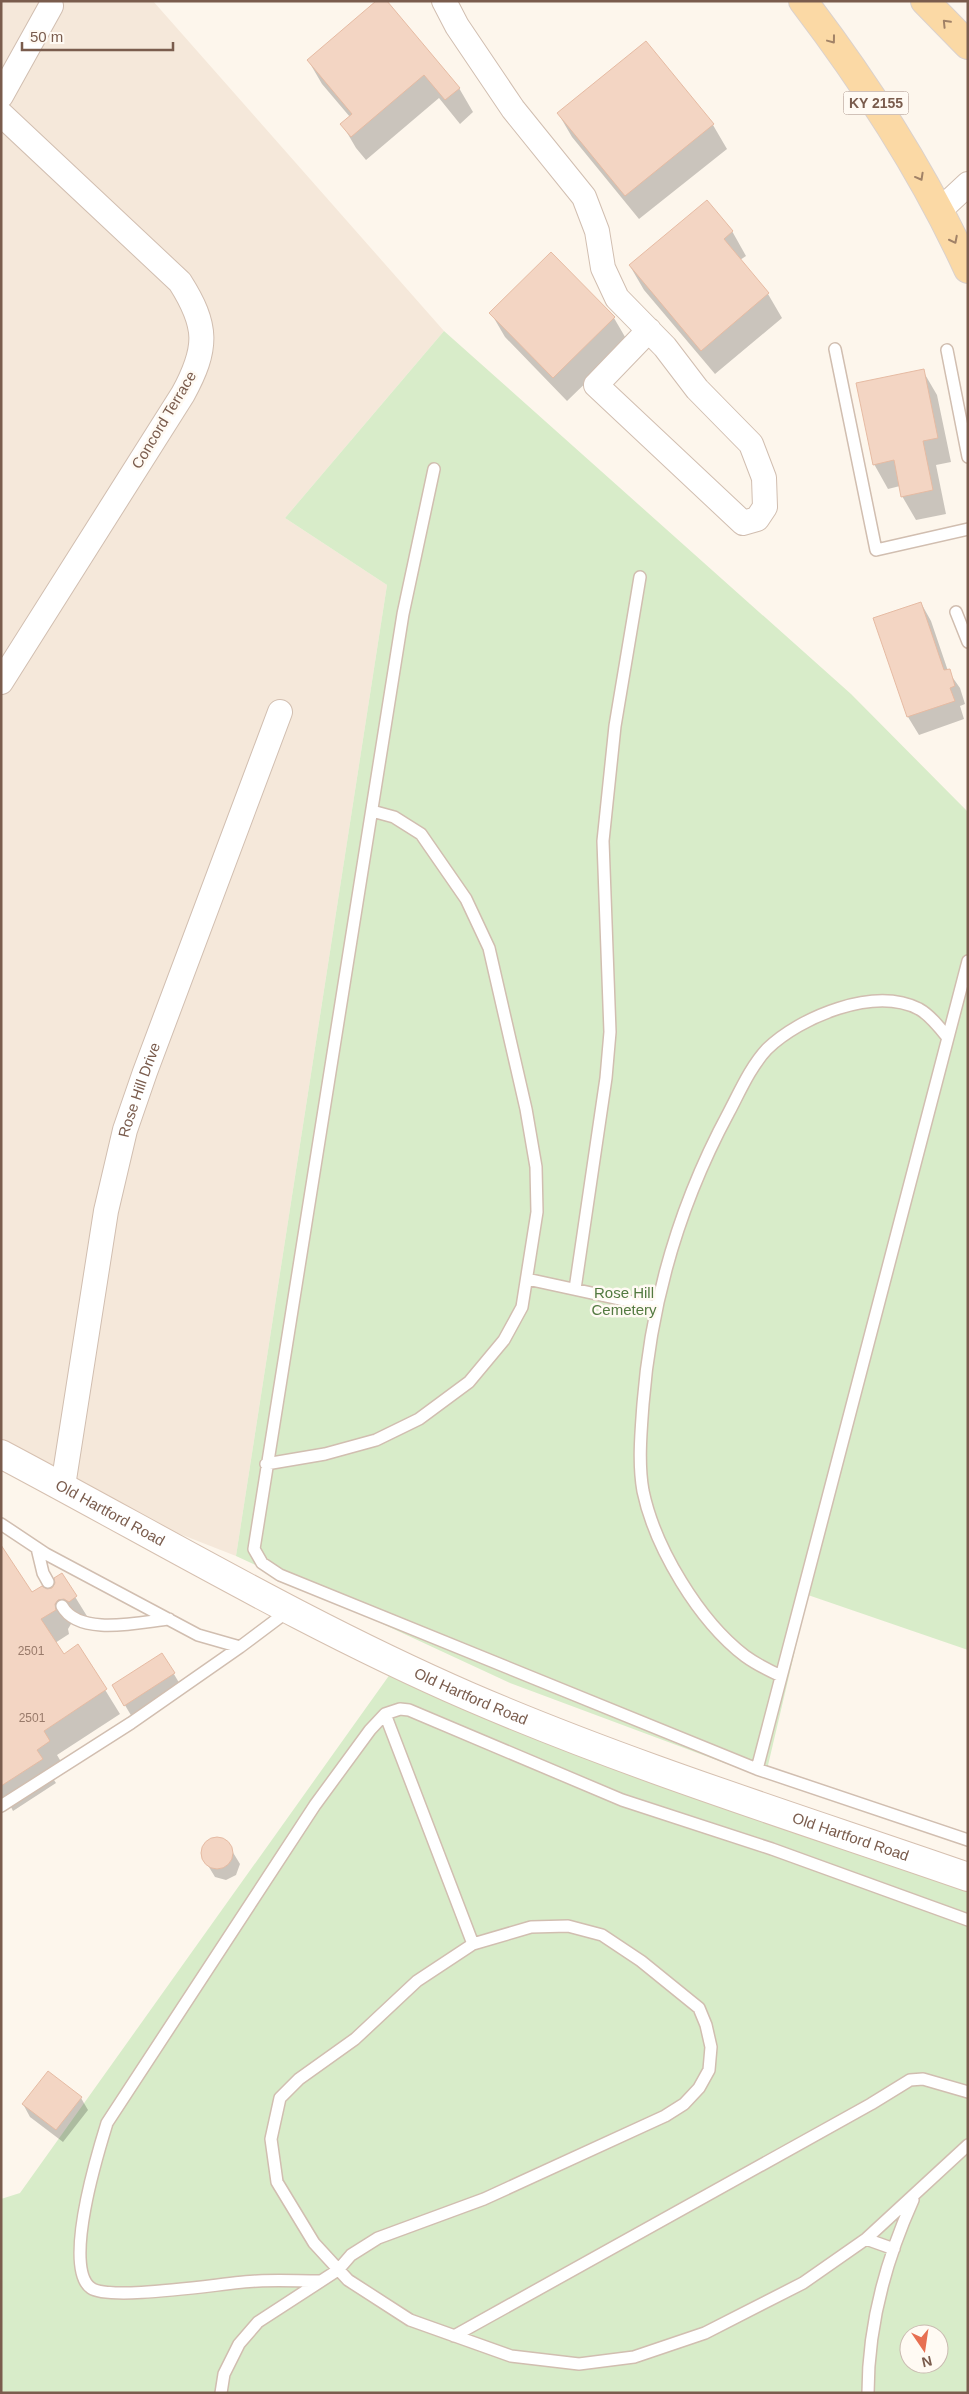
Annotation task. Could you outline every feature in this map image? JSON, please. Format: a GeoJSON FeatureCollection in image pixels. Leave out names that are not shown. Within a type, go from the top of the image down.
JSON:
{"type":"FeatureCollection","features":[{"type":"Feature","properties":{"kind":"main road","name":"KY 2155"},"geometry":{"type":"LineString","coordinates":[[803,1],[842,53],[894,131],[939,211],[968,269]]}},
{"type":"Feature","properties":{"kind":"main road"},"geometry":{"type":"LineString","coordinates":[[925,1],[968,45]]}},
{"type":"Feature","properties":{"kind":"main road","name":"Old Hartford Road"},"geometry":{"type":"LineString","coordinates":[[1,1454],[290,1610],[459,1692],[552,1730],[685,1779],[968,1876]]}},
{"type":"Feature","properties":{"kind":"street"},"geometry":{"type":"LineString","coordinates":[[444,1],[458,26],[513,109],[584,197],[597,231],[603,268],[617,298],[649,330],[665,347],[697,389],[751,444],[764,478],[765,507],[757,519],[743,523],[596,385],[649,330]]}},
{"type":"Feature","properties":{"kind":"street"},"geometry":{"type":"LineString","coordinates":[[1,96],[51,6]]}},
{"type":"Feature","properties":{"kind":"street","name":"Concord Terrace"},"geometry":{"type":"LineString","coordinates":[[1,114],[180,282],[194,304],[201,327],[202,350],[195,371],[183,394],[1,682]]}},
{"type":"Feature","properties":{"kind":"street"},"geometry":{"type":"LineString","coordinates":[[939,211],[968,184]]}},
{"type":"Feature","properties":{"kind":"street","name":"Rose Hill Drive"},"geometry":{"type":"LineString","coordinates":[[63,1486],[106,1211],[125,1130],[280,712]]}},
{"type":"Feature","properties":{"kind":"lane"},"geometry":{"type":"LineString","coordinates":[[835,349],[876,550],[968,529]]}},
{"type":"Feature","properties":{"kind":"lane"},"geometry":{"type":"LineString","coordinates":[[947,350],[968,457]]}},
{"type":"Feature","properties":{"kind":"lane"},"geometry":{"type":"LineString","coordinates":[[434,469],[403,614],[266,1464],[254,1549],[262,1563],[280,1575],[757,1769],[968,1840]]}},
{"type":"Feature","properties":{"kind":"lane"},"geometry":{"type":"LineString","coordinates":[[575,1289],[606,1078],[610,1032],[604,832],[615,726],[640,577]]}},
{"type":"Feature","properties":{"kind":"lane"},"geometry":{"type":"LineString","coordinates":[[956,612],[968,642]]}},
{"type":"Feature","properties":{"kind":"lane"},"geometry":{"type":"LineString","coordinates":[[266,1464],[325,1454],[376,1440],[420,1419],[469,1382],[504,1340],[522,1307],[527,1279],[537,1212],[536,1168],[526,1109],[489,948],[466,899],[421,834],[394,817],[372,811]]}},
{"type":"Feature","properties":{"kind":"lane"},"geometry":{"type":"LineString","coordinates":[[757,1769],[968,960]]}},
{"type":"Feature","properties":{"kind":"lane"},"geometry":{"type":"LineString","coordinates":[[781,1676],[745,1656],[706,1617],[675,1572],[654,1522],[644,1492],[640,1465],[646,1370],[656,1307],[682,1213],[710,1148],[742,1086],[766,1050],[790,1030],[812,1017],[871,1001],[900,1003],[919,1009],[948,1038]]}},
{"type":"Feature","properties":{"kind":"lane"},"geometry":{"type":"LineString","coordinates":[[527,1279],[656,1307]]}},
{"type":"Feature","properties":{"kind":"lane"},"geometry":{"type":"LineString","coordinates":[[1,1524],[37,1548],[198,1635],[240,1648]]}},
{"type":"Feature","properties":{"kind":"lane"},"geometry":{"type":"LineString","coordinates":[[37,1548],[43,1573],[48,1582]]}},
{"type":"Feature","properties":{"kind":"lane"},"geometry":{"type":"LineString","coordinates":[[62,1606],[65,1612],[76,1621],[102,1626],[169,1619]]}},
{"type":"Feature","properties":{"kind":"lane"},"geometry":{"type":"LineString","coordinates":[[1,1806],[131,1723],[240,1648],[290,1610]]}},
{"type":"Feature","properties":{"kind":"lane"},"geometry":{"type":"LineString","coordinates":[[319,2282],[258,2281],[161,2291],[104,2293],[91,2288],[82,2274],[80,2242],[91,2172],[107,2123],[315,1806],[370,1730],[386,1714],[400,1709],[409,1710],[622,1800],[772,1849],[968,1920]]}},
{"type":"Feature","properties":{"kind":"lane"},"geometry":{"type":"LineString","coordinates":[[386,1714],[473,1944]]}},
{"type":"Feature","properties":{"kind":"lane"},"geometry":{"type":"LineString","coordinates":[[221,2393],[224,2374],[239,2344],[258,2322],[338,2270],[351,2255],[378,2238],[493,2195],[665,2116],[684,2104],[699,2088],[709,2070],[711,2047],[706,2025],[699,2008],[641,1962],[602,1935],[568,1926],[530,1927],[473,1944],[417,1981],[354,2038],[300,2079],[280,2098],[271,2139],[277,2182],[314,2243],[338,2270],[348,2280],[410,2320],[511,2356],[579,2364],[634,2357],[706,2333],[803,2283],[866,2239],[968,2145]]}},
{"type":"Feature","properties":{"kind":"lane"},"geometry":{"type":"LineString","coordinates":[[454,2336],[460,2335],[910,2080],[923,2079],[968,2092]]}},
{"type":"Feature","properties":{"kind":"lane"},"geometry":{"type":"LineString","coordinates":[[864,2393],[868,2387],[871,2347],[876,2317],[894,2250],[914,2196]]}},
{"type":"Feature","properties":{"kind":"lane"},"geometry":{"type":"LineString","coordinates":[[866,2239],[894,2250]]}},
{"type":"Feature","properties":{"kind":"shaded area"},"geometry":{"type":"Polygon","coordinates":[[[1,1],[153,1],[444,331],[285,518],[387,585],[236,1556],[1,1464],[1,1]]]}},
{"type":"Feature","properties":{"kind":"green space","name":"Rose Hill Cemetery"},"geometry":{"type":"Polygon","coordinates":[[[444,331],[851,694],[968,812],[968,1650],[808,1595],[765,1778],[510,1683],[236,1556],[387,585],[285,518],[444,331]]]}},
{"type":"Feature","properties":{"kind":"green space"},"geometry":{"type":"Polygon","coordinates":[[[398,1663],[968,1877],[968,2393],[1,2393],[1,2199],[20,2193],[398,1663]]]}},
{"type":"Feature","properties":{"kind":"building"},"geometry":{"type":"Polygon","coordinates":[[[376,1],[387,1],[460,88],[445,100],[424,75],[351,137],[340,124],[352,114],[307,60],[376,1]]]}},
{"type":"Feature","properties":{"kind":"building"},"geometry":{"type":"Polygon","coordinates":[[[646,41],[714,124],[625,196],[557,113],[646,41]]]}},
{"type":"Feature","properties":{"kind":"building"},"geometry":{"type":"Polygon","coordinates":[[[707,200],[733,231],[724,239],[769,293],[701,351],[629,265],[707,200]]]}},
{"type":"Feature","properties":{"kind":"building"},"geometry":{"type":"Polygon","coordinates":[[[551,252],[615,317],[553,378],[489,313],[551,252]]]}},
{"type":"Feature","properties":{"kind":"building"},"geometry":{"type":"Polygon","coordinates":[[[924,369],[938,438],[923,441],[933,490],[901,497],[894,460],[873,465],[856,383],[924,369]]]}},
{"type":"Feature","properties":{"kind":"building"},"geometry":{"type":"Polygon","coordinates":[[[921,602],[944,670],[950,669],[955,686],[950,688],[955,701],[907,717],[873,618],[921,602]]]}},
{"type":"Feature","properties":{"kind":"building"},"geometry":{"type":"Polygon","coordinates":[[[1,1545],[32,1592],[42,1586],[47,1589],[52,1588],[55,1583],[54,1578],[62,1573],[77,1596],[69,1602],[64,1599],[58,1600],[55,1604],[56,1610],[41,1619],[64,1654],[78,1644],[107,1689],[44,1731],[50,1741],[37,1750],[43,1759],[1,1786],[1,1545]]]}},
{"type":"Feature","properties":{"kind":"building"},"geometry":{"type":"Polygon","coordinates":[[[162,1653],[175,1673],[124,1706],[112,1685],[162,1653]]]}},
{"type":"Feature","properties":{"kind":"building"},"geometry":{"type":"Polygon","coordinates":[[[217,1837],[228,1842],[233,1853],[228,1864],[217,1869],[206,1864],[201,1853],[206,1842],[217,1837]]]}},
{"type":"Feature","properties":{"kind":"building"},"geometry":{"type":"Polygon","coordinates":[[[48,2071],[82,2097],[56,2130],[22,2104],[48,2071]]]}}]}
